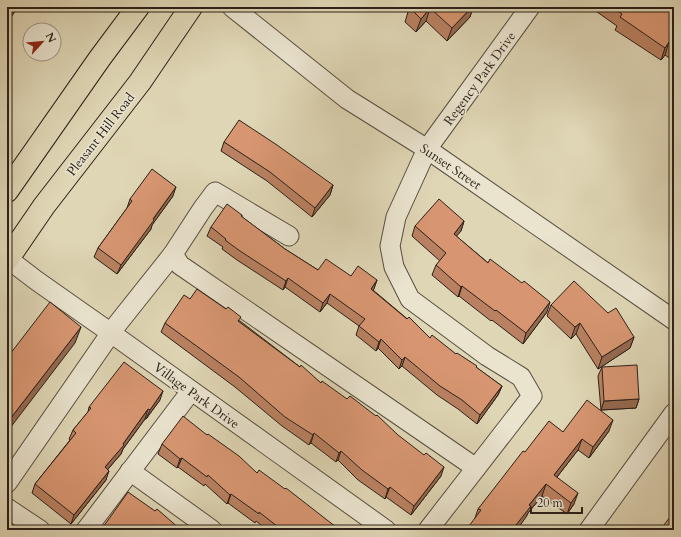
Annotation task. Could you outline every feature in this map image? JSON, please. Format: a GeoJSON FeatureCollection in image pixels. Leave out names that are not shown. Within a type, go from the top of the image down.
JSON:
{"type":"FeatureCollection","features":[{"type":"Feature","properties":{"kind":"highway"},"geometry":{"type":"LineString","coordinates":[[7,191],[100,58],[138,7]]}},
{"type":"Feature","properties":{"kind":"highway","name":"Pleasant Hill Road"},"geometry":{"type":"LineString","coordinates":[[8,260],[44,206],[140,82],[191,7]]}},
{"type":"Feature","properties":{"kind":"street","name":"Sunset Street"},"geometry":{"type":"LineString","coordinates":[[232,7],[347,99],[427,149],[674,320]]}},
{"type":"Feature","properties":{"kind":"street","name":"Regency Park Drive"},"geometry":{"type":"LineString","coordinates":[[476,468],[532,396],[521,377],[487,356],[410,299],[394,267],[390,246],[396,217],[427,149],[530,7]]}},
{"type":"Feature","properties":{"kind":"street"},"geometry":{"type":"LineString","coordinates":[[7,483],[112,333],[173,254],[215,192],[289,236]]}},
{"type":"Feature","properties":{"kind":"street"},"geometry":{"type":"LineString","coordinates":[[173,254],[180,265],[476,468],[428,530]]}},
{"type":"Feature","properties":{"kind":"street","name":"Village Park Drive"},"geometry":{"type":"LineString","coordinates":[[8,260],[386,530]]}},
{"type":"Feature","properties":{"kind":"street"},"geometry":{"type":"LineString","coordinates":[[86,530],[191,391]]}},
{"type":"Feature","properties":{"kind":"street"},"geometry":{"type":"LineString","coordinates":[[590,530],[674,413]]}},
{"type":"Feature","properties":{"kind":"street"},"geometry":{"type":"LineString","coordinates":[[130,471],[212,530]]}},
{"type":"Feature","properties":{"kind":"street"},"geometry":{"type":"LineString","coordinates":[[7,508],[40,530]]}},
{"type":"Feature","properties":{"kind":"building"},"geometry":{"type":"Polygon","coordinates":[[[7,7],[12,7],[7,15],[7,7]]]}},
{"type":"Feature","properties":{"kind":"building"},"geometry":{"type":"Polygon","coordinates":[[[472,7],[452,28],[430,8],[421,19],[410,8],[472,7]]]}},
{"type":"Feature","properties":{"kind":"building"},"geometry":{"type":"Polygon","coordinates":[[[612,7],[661,7],[674,15],[674,46],[669,42],[665,48],[620,17],[622,14],[612,7]]]}},
{"type":"Feature","properties":{"kind":"building"},"geometry":{"type":"Polygon","coordinates":[[[239,120],[333,185],[315,208],[270,172],[224,142],[239,120]]]}},
{"type":"Feature","properties":{"kind":"building"},"geometry":{"type":"Polygon","coordinates":[[[152,169],[176,187],[121,265],[98,248],[132,201],[130,199],[152,169]]]}},
{"type":"Feature","properties":{"kind":"building"},"geometry":{"type":"Polygon","coordinates":[[[439,199],[464,221],[454,234],[488,263],[490,259],[522,283],[524,281],[550,302],[526,333],[496,310],[495,311],[462,286],[461,287],[436,265],[446,253],[415,226],[439,199]]]}},
{"type":"Feature","properties":{"kind":"building"},"geometry":{"type":"Polygon","coordinates":[[[227,204],[285,249],[318,270],[326,259],[351,276],[358,266],[377,280],[371,289],[407,319],[409,317],[430,338],[432,335],[456,354],[457,353],[477,366],[476,367],[502,386],[480,415],[462,400],[440,386],[405,357],[402,360],[381,339],[379,342],[359,326],[365,319],[330,294],[323,303],[288,278],[286,281],[225,240],[226,239],[211,227],[227,204]]]}},
{"type":"Feature","properties":{"kind":"building"},"geometry":{"type":"Polygon","coordinates":[[[574,281],[608,313],[616,308],[634,337],[602,357],[580,323],[575,327],[551,305],[574,281]]]}},
{"type":"Feature","properties":{"kind":"building"},"geometry":{"type":"Polygon","coordinates":[[[197,289],[226,309],[228,307],[241,317],[238,321],[300,367],[301,365],[321,383],[322,381],[347,399],[350,396],[376,416],[377,415],[398,435],[424,455],[426,453],[444,467],[414,506],[390,487],[388,489],[362,470],[341,451],[339,453],[314,433],[313,435],[285,417],[239,377],[165,323],[184,295],[190,299],[197,289]]]}},
{"type":"Feature","properties":{"kind":"building"},"geometry":{"type":"Polygon","coordinates":[[[50,302],[81,327],[7,423],[7,358],[50,302]]]}},
{"type":"Feature","properties":{"kind":"building"},"geometry":{"type":"Polygon","coordinates":[[[124,362],[163,391],[150,410],[148,409],[123,444],[124,445],[105,467],[109,471],[74,515],[35,484],[76,433],[73,430],[124,362]]]}},
{"type":"Feature","properties":{"kind":"building"},"geometry":{"type":"Polygon","coordinates":[[[637,365],[639,399],[604,401],[602,367],[637,365]]]}},
{"type":"Feature","properties":{"kind":"building"},"geometry":{"type":"Polygon","coordinates":[[[587,400],[613,420],[593,447],[582,439],[554,475],[578,493],[571,503],[546,484],[512,530],[466,530],[481,510],[478,509],[523,451],[525,452],[549,421],[563,432],[587,400]]]}},
{"type":"Feature","properties":{"kind":"building"},"geometry":{"type":"Polygon","coordinates":[[[183,416],[207,435],[208,434],[239,456],[257,473],[259,470],[285,489],[286,488],[336,527],[337,525],[343,530],[282,530],[259,512],[259,514],[231,494],[230,495],[208,475],[207,477],[182,458],[180,459],[162,444],[183,416]]]}},
{"type":"Feature","properties":{"kind":"building"},"geometry":{"type":"Polygon","coordinates":[[[128,492],[155,511],[157,509],[182,530],[101,530],[128,492]]]}},
{"type":"Feature","properties":{"kind":"building"},"geometry":{"type":"Polygon","coordinates":[[[674,512],[674,530],[660,530],[674,512]]]}}]}
